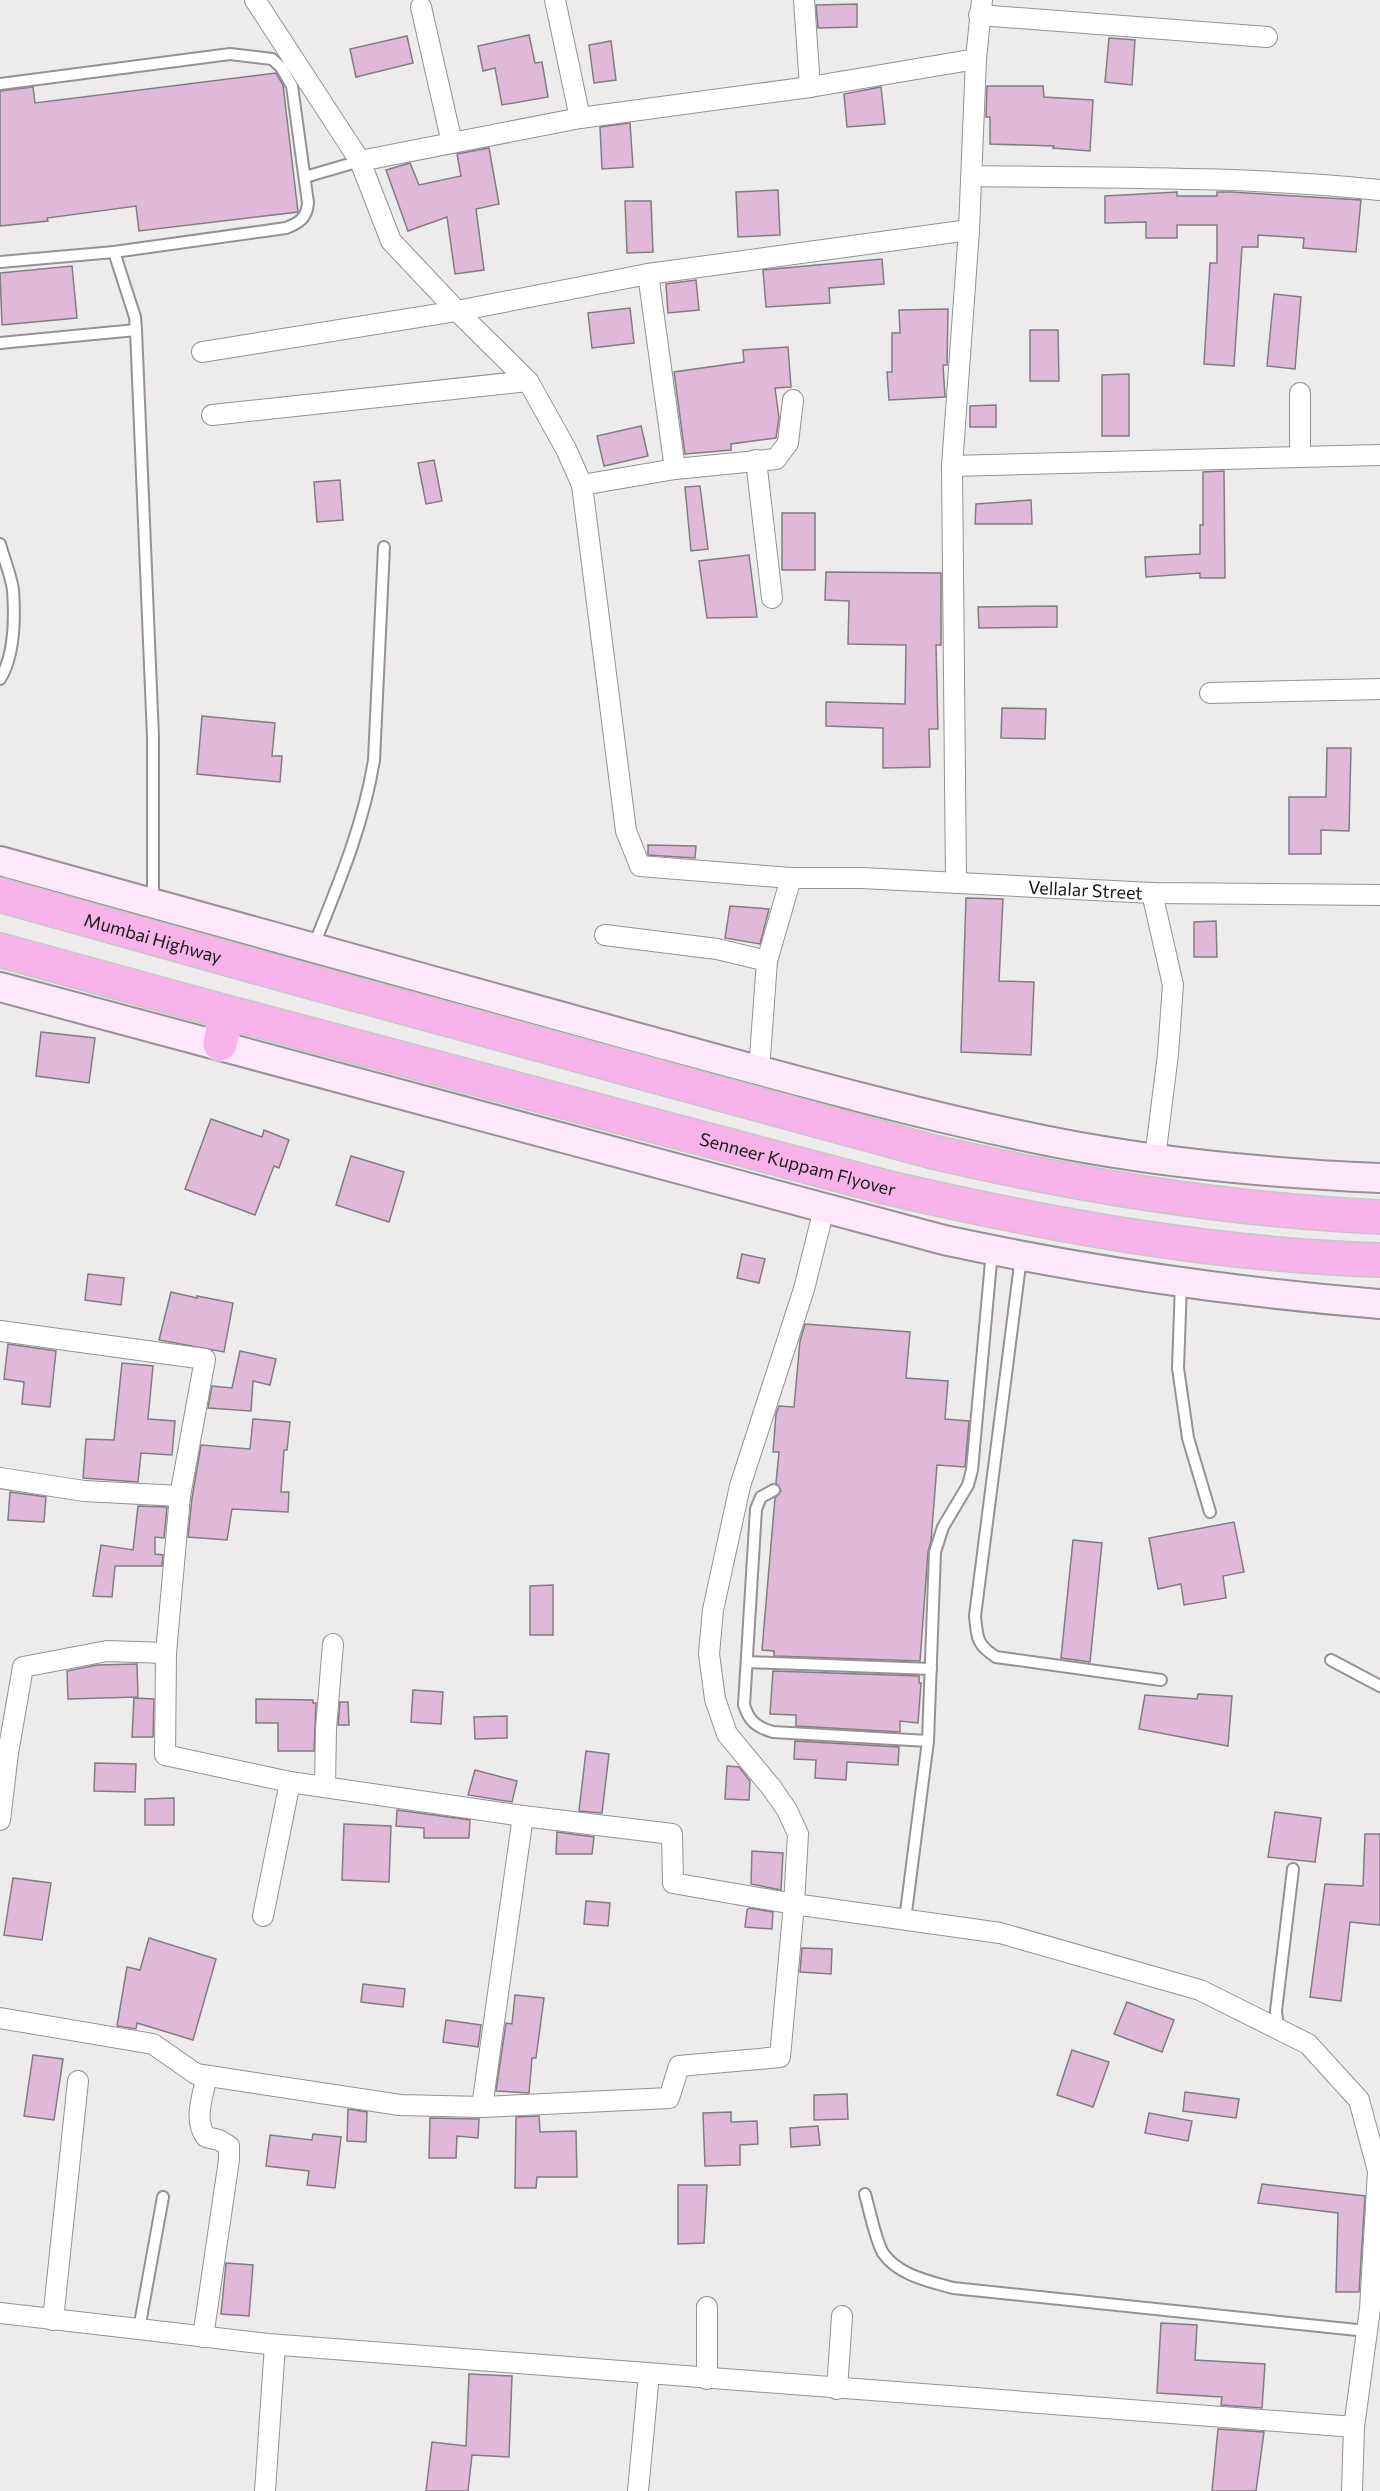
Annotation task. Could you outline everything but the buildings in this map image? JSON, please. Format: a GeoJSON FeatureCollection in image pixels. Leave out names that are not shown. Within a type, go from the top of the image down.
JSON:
{"type":"FeatureCollection","features":[{"type":"Feature","properties":{"kind":"highway","name":"Mumbai Highway"},"geometry":{"type":"LineString","coordinates":[[0,895],[311,965]]}},
{"type":"Feature","properties":{"kind":"highway"},"geometry":{"type":"LineString","coordinates":[[0,950],[226,1012],[220,1044]]}},
{"type":"Feature","properties":{"kind":"highway"},"geometry":{"type":"LineString","coordinates":[[311,965],[385,1003],[911,1146],[1024,1173],[1123,1191],[1235,1205],[1380,1217]]}},
{"type":"Feature","properties":{"kind":"highway","name":"Senneer Kuppam Flyover"},"geometry":{"type":"LineString","coordinates":[[226,1012],[885,1186],[981,1209],[1206,1247],[1380,1260]]}},
{"type":"Feature","properties":{"kind":"street"},"geometry":{"type":"LineString","coordinates":[[255,0],[360,161],[391,241],[528,381],[566,449],[582,485],[675,469],[776,459],[788,443],[793,400]]}},
{"type":"Feature","properties":{"kind":"street"},"geometry":{"type":"LineString","coordinates":[[555,0],[580,118]]}},
{"type":"Feature","properties":{"kind":"street"},"geometry":{"type":"LineString","coordinates":[[804,0],[810,87]]}},
{"type":"Feature","properties":{"kind":"street"},"geometry":{"type":"LineString","coordinates":[[421,7],[452,143]]}},
{"type":"Feature","properties":{"kind":"street"},"geometry":{"type":"LineString","coordinates":[[956,883],[952,466],[969,230],[976,58],[981,8],[1267,37]]}},
{"type":"Feature","properties":{"kind":"street"},"geometry":{"type":"LineString","coordinates":[[360,161],[580,118],[810,87],[976,58]]}},
{"type":"Feature","properties":{"kind":"street"},"geometry":{"type":"LineString","coordinates":[[972,176],[1312,183],[1380,190]]}},
{"type":"Feature","properties":{"kind":"street"},"geometry":{"type":"LineString","coordinates":[[202,352],[457,311],[648,274],[969,230]]}},
{"type":"Feature","properties":{"kind":"street"},"geometry":{"type":"LineString","coordinates":[[648,274],[675,469]]}},
{"type":"Feature","properties":{"kind":"street"},"geometry":{"type":"LineString","coordinates":[[212,415],[528,381]]}},
{"type":"Feature","properties":{"kind":"street"},"geometry":{"type":"LineString","coordinates":[[1300,393],[1300,457]]}},
{"type":"Feature","properties":{"kind":"street"},"geometry":{"type":"LineString","coordinates":[[952,466],[1380,455]]}},
{"type":"Feature","properties":{"kind":"street"},"geometry":{"type":"LineString","coordinates":[[756,460],[772,598]]}},
{"type":"Feature","properties":{"kind":"street","name":"Vellalar Street"},"geometry":{"type":"LineString","coordinates":[[582,485],[626,831],[640,866],[791,878],[956,883],[1152,893],[1380,896]]}},
{"type":"Feature","properties":{"kind":"street"},"geometry":{"type":"LineString","coordinates":[[1210,693],[1380,689]]}},
{"type":"Feature","properties":{"kind":"street"},"geometry":{"type":"LineString","coordinates":[[0,861],[153,904],[311,965],[759,1070],[1021,1136],[1155,1158],[1273,1171],[1380,1178]]}},
{"type":"Feature","properties":{"kind":"street"},"geometry":{"type":"LineString","coordinates":[[759,1070],[767,962],[791,878]]}},
{"type":"Feature","properties":{"kind":"street"},"geometry":{"type":"LineString","coordinates":[[1152,893],[1173,985],[1155,1158]]}},
{"type":"Feature","properties":{"kind":"street"},"geometry":{"type":"LineString","coordinates":[[605,935],[717,950],[767,962]]}},
{"type":"Feature","properties":{"kind":"street"},"geometry":{"type":"LineString","coordinates":[[0,987],[220,1044],[824,1209],[993,1251],[1181,1283],[1270,1295],[1380,1304]]}},
{"type":"Feature","properties":{"kind":"street"},"geometry":{"type":"LineString","coordinates":[[0,2018],[153,2044],[196,2074],[400,2105],[482,2107],[669,2098],[679,2066],[780,2057],[798,1834],[787,1810],[771,1786],[727,1734],[715,1699],[709,1654],[713,1610],[740,1486],[804,1289],[824,1209]]}},
{"type":"Feature","properties":{"kind":"street"},"geometry":{"type":"LineString","coordinates":[[0,1331],[205,1359],[180,1496],[166,1653],[165,1755],[291,1782],[524,1816],[672,1834],[673,1883],[794,1904],[1000,1933],[1200,1990],[1308,2044],[1359,2100],[1379,2171],[1367,2331],[1354,2427],[1352,2491]]}},
{"type":"Feature","properties":{"kind":"street"},"geometry":{"type":"LineString","coordinates":[[0,1478],[84,1491],[180,1496]]}},
{"type":"Feature","properties":{"kind":"street"},"geometry":{"type":"LineString","coordinates":[[325,1787],[326,1728],[333,1644]]}},
{"type":"Feature","properties":{"kind":"street"},"geometry":{"type":"LineString","coordinates":[[0,1820],[8,1753],[23,1667],[107,1650],[166,1653]]}},
{"type":"Feature","properties":{"kind":"street"},"geometry":{"type":"LineString","coordinates":[[263,1916],[291,1782]]}},
{"type":"Feature","properties":{"kind":"street"},"geometry":{"type":"LineString","coordinates":[[482,2107],[524,1816]]}},
{"type":"Feature","properties":{"kind":"street"},"geometry":{"type":"LineString","coordinates":[[203,2337],[229,2160],[229,2146],[219,2140],[206,2137],[200,2128],[200,2113],[207,2076]]}},
{"type":"Feature","properties":{"kind":"street"},"geometry":{"type":"LineString","coordinates":[[53,2320],[78,2081]]}},
{"type":"Feature","properties":{"kind":"street"},"geometry":{"type":"LineString","coordinates":[[707,2307],[707,2379]]}},
{"type":"Feature","properties":{"kind":"street"},"geometry":{"type":"LineString","coordinates":[[0,2313],[275,2345],[1354,2427]]}},
{"type":"Feature","properties":{"kind":"street"},"geometry":{"type":"LineString","coordinates":[[837,2389],[842,2316]]}},
{"type":"Feature","properties":{"kind":"street"},"geometry":{"type":"LineString","coordinates":[[265,2491],[275,2345]]}},
{"type":"Feature","properties":{"kind":"street"},"geometry":{"type":"LineString","coordinates":[[638,2491],[649,2374]]}},
{"type":"Feature","properties":{"kind":"lane"},"geometry":{"type":"LineString","coordinates":[[0,84],[230,54],[272,59],[281,67],[292,86],[308,214],[299,223],[286,228],[114,252],[0,262]]}},
{"type":"Feature","properties":{"kind":"lane"},"geometry":{"type":"LineString","coordinates":[[305,177],[360,161]]}},
{"type":"Feature","properties":{"kind":"lane"},"geometry":{"type":"LineString","coordinates":[[114,252],[135,318],[136,330],[153,737],[153,904]]}},
{"type":"Feature","properties":{"kind":"lane"},"geometry":{"type":"LineString","coordinates":[[0,343],[136,330]]}},
{"type":"Feature","properties":{"kind":"lane"},"geometry":{"type":"LineString","coordinates":[[0,544],[13,589],[13,637],[5,671],[0,679]]}},
{"type":"Feature","properties":{"kind":"lane"},"geometry":{"type":"LineString","coordinates":[[311,965],[318,935],[361,823],[369,791],[374,760],[384,547]]}},
{"type":"Feature","properties":{"kind":"lane"},"geometry":{"type":"LineString","coordinates":[[905,1920],[928,1741],[935,1552],[943,1527],[968,1485],[972,1470],[993,1251]]}},
{"type":"Feature","properties":{"kind":"lane"},"geometry":{"type":"LineString","coordinates":[[1021,1257],[975,1616],[976,1636],[983,1649],[996,1657],[1161,1680]]}},
{"type":"Feature","properties":{"kind":"lane"},"geometry":{"type":"LineString","coordinates":[[1181,1283],[1178,1368],[1188,1438],[1210,1512]]}},
{"type":"Feature","properties":{"kind":"lane"},"geometry":{"type":"LineString","coordinates":[[774,1490],[761,1497],[756,1509],[744,1705],[748,1718],[759,1728],[772,1732],[928,1741]]}},
{"type":"Feature","properties":{"kind":"lane"},"geometry":{"type":"LineString","coordinates":[[1331,1660],[1380,1686]]}},
{"type":"Feature","properties":{"kind":"lane"},"geometry":{"type":"LineString","coordinates":[[747,1662],[931,1669]]}},
{"type":"Feature","properties":{"kind":"lane"},"geometry":{"type":"LineString","coordinates":[[1278,2029],[1276,2011],[1293,1869]]}},
{"type":"Feature","properties":{"kind":"lane"},"geometry":{"type":"LineString","coordinates":[[865,2194],[882,2252],[898,2268],[920,2278],[953,2288],[1367,2331]]}},
{"type":"Feature","properties":{"kind":"lane"},"geometry":{"type":"LineString","coordinates":[[139,2330],[163,2196]]}}]}
